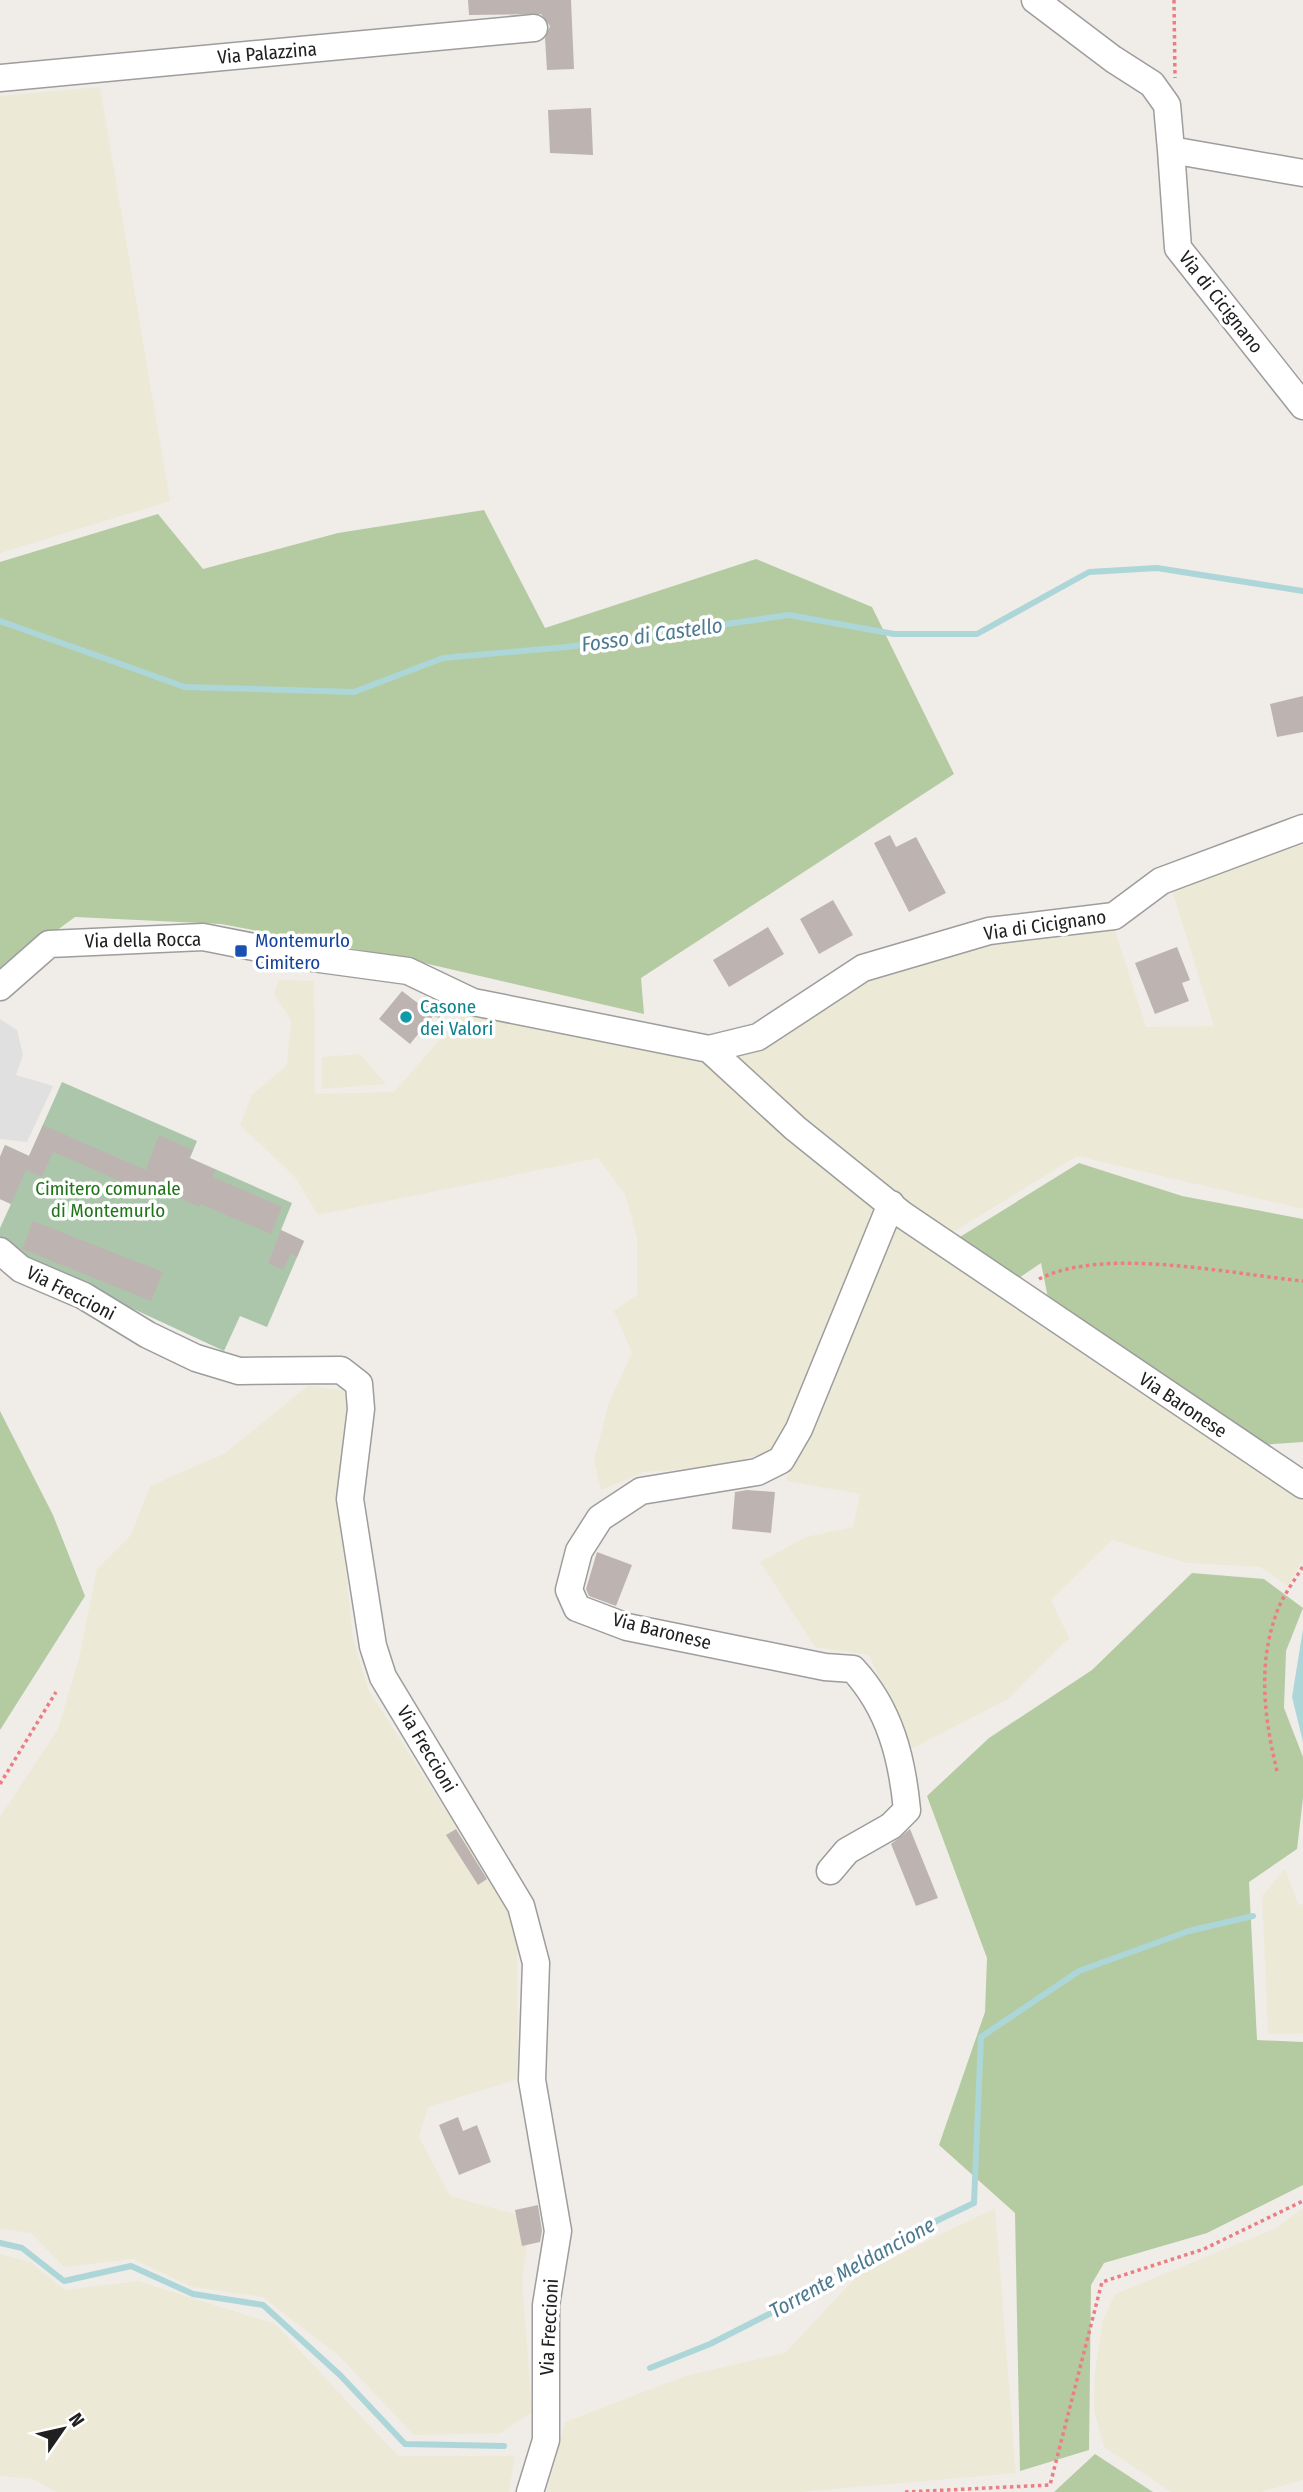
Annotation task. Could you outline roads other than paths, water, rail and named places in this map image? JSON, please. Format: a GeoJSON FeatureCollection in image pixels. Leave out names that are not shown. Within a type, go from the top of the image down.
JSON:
{"type":"FeatureCollection","features":[{"type":"Feature","properties":{"kind":"street","name":"Via di Cicignano"},"geometry":{"type":"LineString","coordinates":[[1035,0],[1152,84],[1167,105],[1178,248],[1303,406]]}},
{"type":"Feature","properties":{"kind":"street","name":"Via Palazzina"},"geometry":{"type":"LineString","coordinates":[[0,78],[534,28]]}},
{"type":"Feature","properties":{"kind":"street"},"geometry":{"type":"LineString","coordinates":[[1171,150],[1303,173]]}},
{"type":"Feature","properties":{"kind":"street","name":"Via di Cicignano"},"geometry":{"type":"LineString","coordinates":[[709,1049],[758,1037],[863,968],[989,931],[1114,916],[1161,881],[1303,828]]}},
{"type":"Feature","properties":{"kind":"street","name":"Via della Rocca"},"geometry":{"type":"LineString","coordinates":[[0,987],[49,944],[90,939],[203,937],[305,957],[408,971],[473,1002],[709,1049]]}},
{"type":"Feature","properties":{"kind":"street","name":"Via Baronese"},"geometry":{"type":"LineString","coordinates":[[709,1049],[795,1128],[891,1204],[1014,1292],[1303,1485]]}},
{"type":"Feature","properties":{"kind":"street","name":"Via Baronese"},"geometry":{"type":"LineString","coordinates":[[830,1871],[847,1851],[891,1826],[907,1811],[904,1772],[892,1729],[866,1683],[853,1669],[825,1667],[627,1627],[577,1608],[569,1590],[579,1551],[600,1518],[641,1492],[757,1472],[781,1460],[799,1429],[891,1204]]}},
{"type":"Feature","properties":{"kind":"street","name":"Via Freccioni"},"geometry":{"type":"LineString","coordinates":[[0,1251],[21,1269],[84,1296],[148,1335],[196,1358],[239,1371],[341,1370],[359,1384],[362,1409],[350,1499],[373,1646],[383,1677],[521,1906],[536,1964],[532,2080],[558,2231],[546,2305],[546,2440],[530,2492]]}},
{"type":"Feature","properties":{"kind":"water"},"geometry":{"type":"Polygon","coordinates":[[[1303,1629],[1303,1742],[1292,1697],[1303,1629]]]}},
{"type":"Feature","properties":{"kind":"waterway","name":"Fosso di Castello"},"geometry":{"type":"LineString","coordinates":[[0,621],[185,687],[354,692],[443,658],[567,647],[789,615],[894,634],[977,634],[1089,572],[1157,568],[1303,591]]}},
{"type":"Feature","properties":{"kind":"waterway","name":"Torrente Meldancione"},"geometry":{"type":"LineString","coordinates":[[650,2368],[710,2344],[795,2301],[884,2246],[974,2203],[981,2037],[1079,1971],[1189,1931],[1253,1916]]}},
{"type":"Feature","properties":{"kind":"waterway","name":"Torrente Meldancione"},"geometry":{"type":"LineString","coordinates":[[0,2243],[22,2248],[64,2281],[131,2266],[193,2294],[263,2305],[340,2375],[405,2444],[504,2446]]}},
{"type":"Feature","properties":{"kind":"place","name":"Montemurlo Cimitero"},"geometry":{"type":"Point","coordinates":[241,951]}},
{"type":"Feature","properties":{"kind":"place","name":"Casone dei Valori"},"geometry":{"type":"Point","coordinates":[406,1017]}},
{"type":"Feature","properties":{"kind":"park label","name":"Cimitero comunale di Montemurlo"},"geometry":{"type":"Point","coordinates":[108,1199]}}]}
